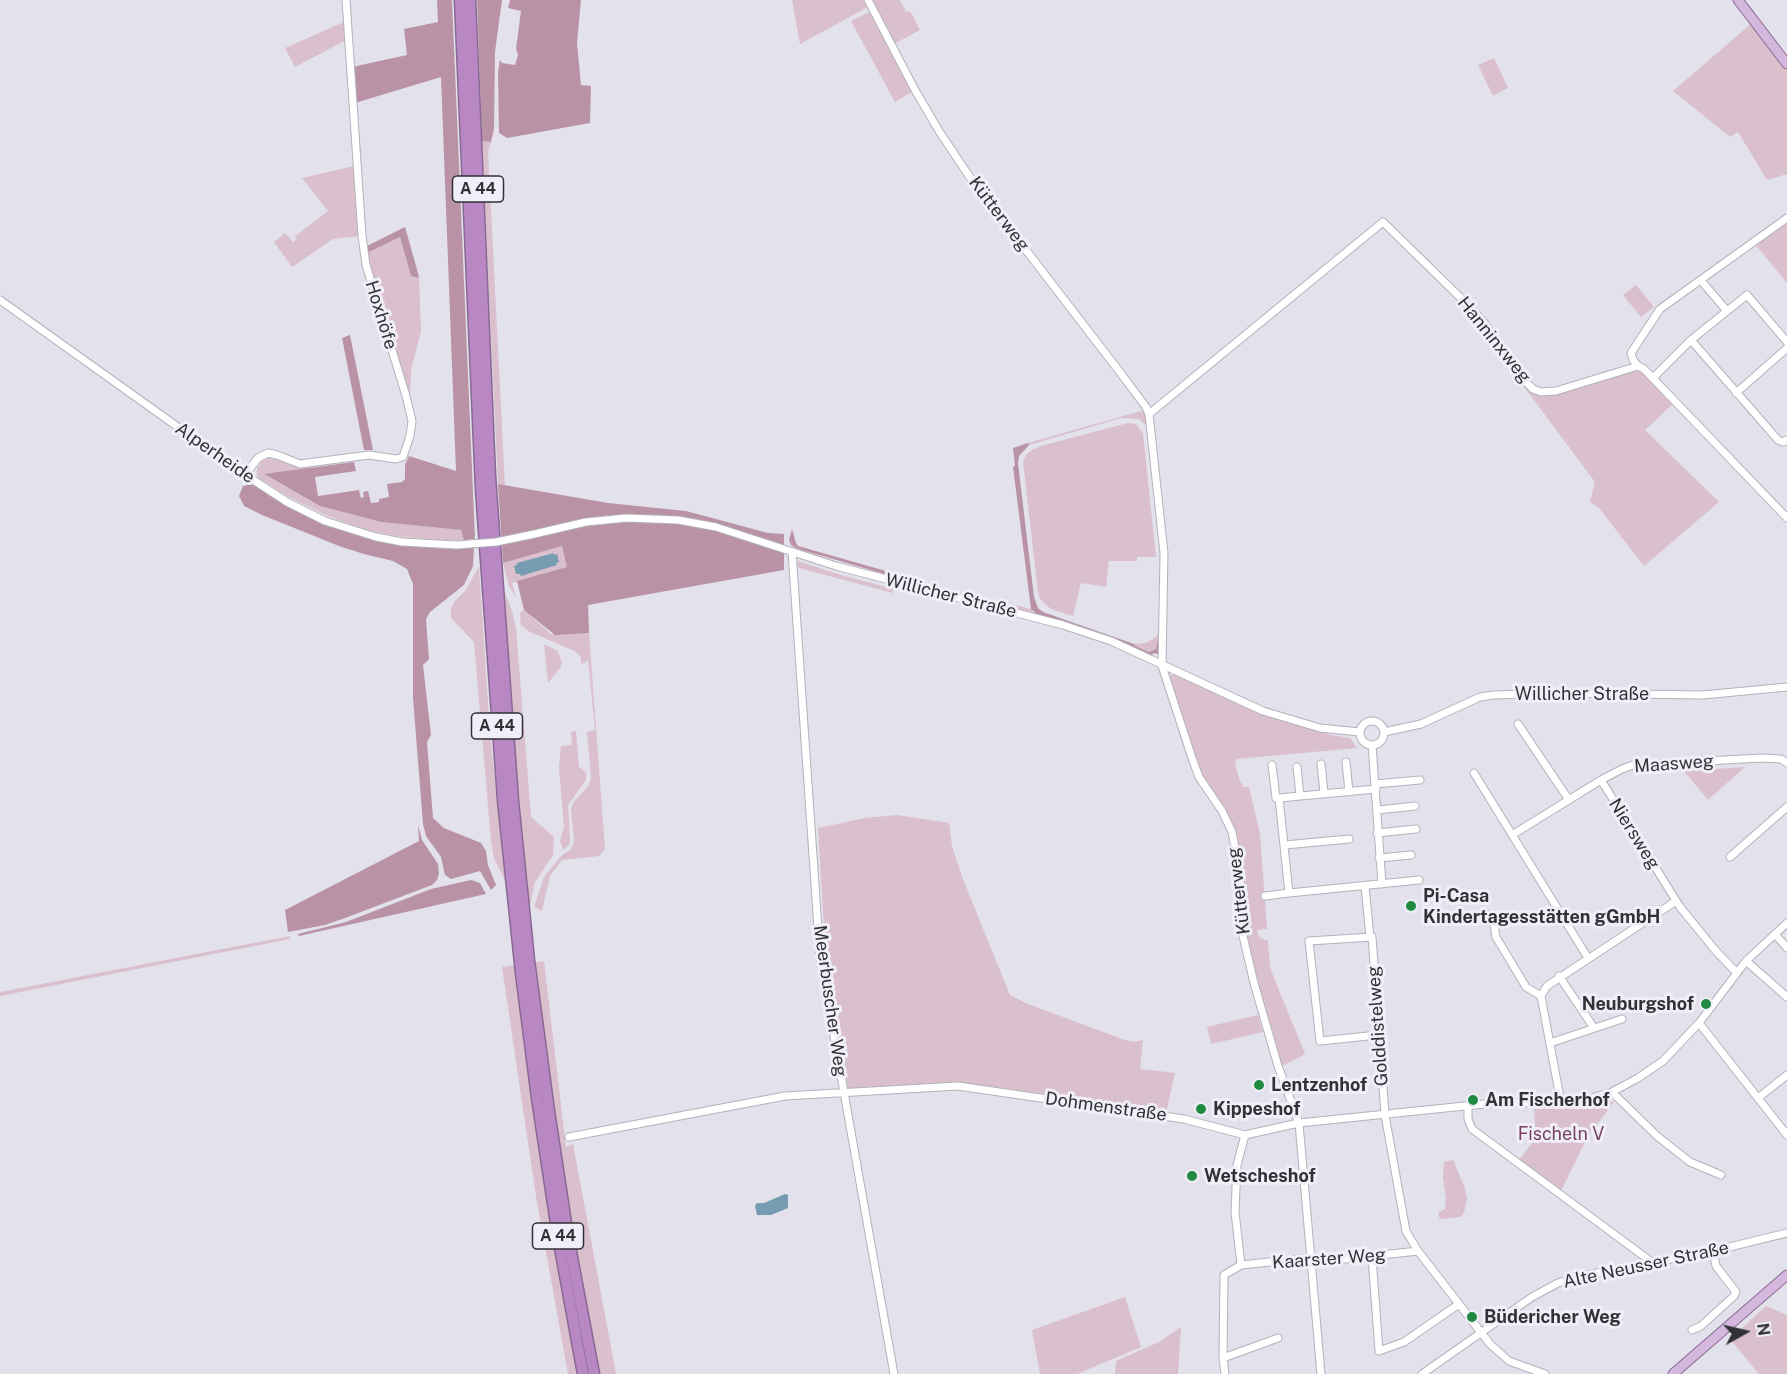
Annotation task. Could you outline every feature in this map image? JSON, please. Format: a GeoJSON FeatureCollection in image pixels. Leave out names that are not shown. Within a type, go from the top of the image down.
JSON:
{"type":"FeatureCollection","features":[{"type":"Feature","properties":{"kind":"highway","name":"A 44"},"geometry":{"type":"LineString","coordinates":[[460,0],[480,469],[504,811],[520,973],[535,1088],[558,1237],[584,1374]]}},
{"type":"Feature","properties":{"kind":"highway","name":"A 44"},"geometry":{"type":"LineString","coordinates":[[470,0],[491,486],[514,812],[530,970],[550,1119],[568,1236],[594,1374]]}},
{"type":"Feature","properties":{"kind":"main road"},"geometry":{"type":"LineString","coordinates":[[1738,0],[1787,64]]}},
{"type":"Feature","properties":{"kind":"main road"},"geometry":{"type":"LineString","coordinates":[[1673,1374],[1787,1275]]}},
{"type":"Feature","properties":{"kind":"street","name":"Hoxhöfe"},"geometry":{"type":"LineString","coordinates":[[245,475],[258,458],[268,453],[277,454],[300,464],[369,455],[396,459],[403,457],[410,436],[412,421],[406,396],[366,265],[362,236],[346,0]]}},
{"type":"Feature","properties":{"kind":"street","name":"Kütterweg"},"geometry":{"type":"LineString","coordinates":[[868,0],[939,131],[969,176],[1109,357],[1149,414],[1164,553],[1162,666],[1199,777],[1222,811],[1232,832],[1239,869],[1243,936],[1278,1066],[1299,1123],[1321,1374]]}},
{"type":"Feature","properties":{"kind":"street"},"geometry":{"type":"LineString","coordinates":[[1787,218],[1660,309],[1631,349],[1633,360],[1638,366],[1653,378],[1787,518]]}},
{"type":"Feature","properties":{"kind":"street","name":"Hanninxweg"},"geometry":{"type":"LineString","coordinates":[[1149,414],[1383,222],[1471,308],[1486,325],[1516,372],[1533,389],[1541,392],[1556,391],[1638,366]]}},
{"type":"Feature","properties":{"kind":"street"},"geometry":{"type":"LineString","coordinates":[[1704,284],[1728,311]]}},
{"type":"Feature","properties":{"kind":"street"},"geometry":{"type":"LineString","coordinates":[[1653,378],[1691,340],[1747,296],[1787,342]]}},
{"type":"Feature","properties":{"kind":"street","name":"Alperheide"},"geometry":{"type":"LineString","coordinates":[[0,300],[245,475],[287,502],[325,521],[353,531],[402,542],[457,545],[496,542],[530,535]]}},
{"type":"Feature","properties":{"kind":"street"},"geometry":{"type":"LineString","coordinates":[[1691,340],[1778,440],[1783,442],[1787,440]]}},
{"type":"Feature","properties":{"kind":"street"},"geometry":{"type":"LineString","coordinates":[[1736,393],[1787,348]]}},
{"type":"Feature","properties":{"kind":"street","name":"Willicher Straße"},"geometry":{"type":"LineString","coordinates":[[530,535],[597,521],[626,518],[660,518],[716,527],[858,572],[1063,625],[1111,642],[1263,711],[1320,728],[1359,732]]}},
{"type":"Feature","properties":{"kind":"street","name":"Meerbuscher Weg"},"geometry":{"type":"LineString","coordinates":[[792,552],[820,957],[894,1374]]}},
{"type":"Feature","properties":{"kind":"street","name":"Willicher Straße"},"geometry":{"type":"LineString","coordinates":[[1384,732],[1421,724],[1480,697],[1494,695],[1562,693],[1703,695],[1787,687]]}},
{"type":"Feature","properties":{"kind":"street"},"geometry":{"type":"LineString","coordinates":[[1370,720],[1381,724],[1384,732],[1381,741],[1372,745],[1363,742],[1359,732],[1363,724],[1370,720]]}},
{"type":"Feature","properties":{"kind":"street"},"geometry":{"type":"LineString","coordinates":[[1518,724],[1569,800]]}},
{"type":"Feature","properties":{"kind":"street"},"geometry":{"type":"LineString","coordinates":[[1372,745],[1382,884]]}},
{"type":"Feature","properties":{"kind":"street","name":"Maasweg"},"geometry":{"type":"LineString","coordinates":[[1512,835],[1601,780],[1622,768],[1633,765],[1761,758],[1781,759],[1787,763]]}},
{"type":"Feature","properties":{"kind":"street"},"geometry":{"type":"LineString","coordinates":[[1346,762],[1349,792]]}},
{"type":"Feature","properties":{"kind":"street"},"geometry":{"type":"LineString","coordinates":[[1321,764],[1324,793]]}},
{"type":"Feature","properties":{"kind":"street"},"geometry":{"type":"LineString","coordinates":[[1272,765],[1276,798],[1279,798],[1289,893]]}},
{"type":"Feature","properties":{"kind":"street"},"geometry":{"type":"LineString","coordinates":[[1297,766],[1300,795]]}},
{"type":"Feature","properties":{"kind":"street"},"geometry":{"type":"LineString","coordinates":[[1474,773],[1588,958]]}},
{"type":"Feature","properties":{"kind":"street"},"geometry":{"type":"LineString","coordinates":[[1279,798],[1349,792],[1420,780]]}},
{"type":"Feature","properties":{"kind":"street","name":"Niersweg"},"geometry":{"type":"LineString","coordinates":[[1601,780],[1676,901],[1715,950],[1736,972]]}},
{"type":"Feature","properties":{"kind":"street"},"geometry":{"type":"LineString","coordinates":[[1378,810],[1415,806]]}},
{"type":"Feature","properties":{"kind":"street"},"geometry":{"type":"LineString","coordinates":[[1730,857],[1787,807]]}},
{"type":"Feature","properties":{"kind":"street"},"geometry":{"type":"LineString","coordinates":[[1377,833],[1416,829]]}},
{"type":"Feature","properties":{"kind":"street"},"geometry":{"type":"LineString","coordinates":[[1285,845],[1349,839]]}},
{"type":"Feature","properties":{"kind":"street"},"geometry":{"type":"LineString","coordinates":[[1379,858],[1411,855]]}},
{"type":"Feature","properties":{"kind":"street"},"geometry":{"type":"LineString","coordinates":[[1265,896],[1419,880]]}},
{"type":"Feature","properties":{"kind":"street","name":"Golddistelweg"},"geometry":{"type":"LineString","coordinates":[[1365,886],[1378,1010],[1385,1115]]}},
{"type":"Feature","properties":{"kind":"street"},"geometry":{"type":"LineString","coordinates":[[1561,1103],[1541,996],[1547,986],[1559,976],[1676,901]]}},
{"type":"Feature","properties":{"kind":"street"},"geometry":{"type":"LineString","coordinates":[[1486,913],[1494,923],[1496,937],[1526,987],[1541,996]]}},
{"type":"Feature","properties":{"kind":"street","name":"Dohmenstraße"},"geometry":{"type":"LineString","coordinates":[[569,1137],[785,1096],[958,1086],[1184,1119],[1245,1135],[1299,1123],[1494,1102],[1577,1102],[1612,1092],[1663,1061],[1699,1023],[1736,972],[1787,924]]}},
{"type":"Feature","properties":{"kind":"street"},"geometry":{"type":"LineString","coordinates":[[1775,934],[1787,948]]}},
{"type":"Feature","properties":{"kind":"street"},"geometry":{"type":"LineString","coordinates":[[1371,937],[1309,941],[1320,1041],[1378,1035]]}},
{"type":"Feature","properties":{"kind":"street"},"geometry":{"type":"LineString","coordinates":[[1746,961],[1787,997]]}},
{"type":"Feature","properties":{"kind":"street"},"geometry":{"type":"LineString","coordinates":[[1559,976],[1594,1028]]}},
{"type":"Feature","properties":{"kind":"street"},"geometry":{"type":"LineString","coordinates":[[1550,1043],[1622,1019]]}},
{"type":"Feature","properties":{"kind":"street"},"geometry":{"type":"LineString","coordinates":[[1699,1023],[1787,1135]]}},
{"type":"Feature","properties":{"kind":"street"},"geometry":{"type":"LineString","coordinates":[[1758,1098],[1787,1075]]}},
{"type":"Feature","properties":{"kind":"street"},"geometry":{"type":"LineString","coordinates":[[1612,1092],[1657,1136],[1690,1162],[1721,1175]]}},
{"type":"Feature","properties":{"kind":"street"},"geometry":{"type":"LineString","coordinates":[[1468,1105],[1468,1119],[1472,1129],[1653,1263]]}},
{"type":"Feature","properties":{"kind":"street"},"geometry":{"type":"LineString","coordinates":[[1385,1115],[1406,1231],[1418,1251],[1490,1344],[1509,1361],[1544,1374]]}},
{"type":"Feature","properties":{"kind":"street"},"geometry":{"type":"LineString","coordinates":[[1225,1374],[1223,1358],[1224,1275],[1241,1265],[1235,1212],[1237,1165],[1245,1135]]}},
{"type":"Feature","properties":{"kind":"street","name":"Alte Neusser Straße"},"geometry":{"type":"LineString","coordinates":[[1422,1374],[1532,1298],[1558,1283],[1576,1277],[1713,1251],[1787,1233]]}},
{"type":"Feature","properties":{"kind":"street","name":"Kaarster Weg"},"geometry":{"type":"LineString","coordinates":[[1241,1265],[1308,1258],[1317,1262],[1418,1251]]}},
{"type":"Feature","properties":{"kind":"street"},"geometry":{"type":"LineString","coordinates":[[1692,1330],[1701,1326],[1736,1292],[1716,1266],[1713,1251]]}},
{"type":"Feature","properties":{"kind":"street"},"geometry":{"type":"LineString","coordinates":[[1372,1257],[1379,1351],[1404,1342],[1459,1304]]}},
{"type":"Feature","properties":{"kind":"street"},"geometry":{"type":"LineString","coordinates":[[1223,1358],[1278,1338]]}},
{"type":"Feature","properties":{"kind":"green space"},"geometry":{"type":"Polygon","coordinates":[[[792,0],[866,0],[868,4],[866,8],[800,44],[792,0]]]}},
{"type":"Feature","properties":{"kind":"green space"},"geometry":{"type":"Polygon","coordinates":[[[869,0],[900,0],[906,12],[909,11],[912,14],[920,30],[894,44],[916,85],[919,85],[916,86],[869,0]]]}},
{"type":"Feature","properties":{"kind":"green space"},"geometry":{"type":"Polygon","coordinates":[[[869,12],[914,91],[895,102],[851,21],[869,12]]]}},
{"type":"Feature","properties":{"kind":"green space"},"geometry":{"type":"Polygon","coordinates":[[[344,22],[346,40],[295,67],[285,48],[344,22]]]}},
{"type":"Feature","properties":{"kind":"green space"},"geometry":{"type":"Polygon","coordinates":[[[1752,23],[1787,68],[1787,174],[1767,180],[1738,132],[1730,137],[1673,91],[1752,23]]]}},
{"type":"Feature","properties":{"kind":"green space"},"geometry":{"type":"Polygon","coordinates":[[[1494,58],[1508,88],[1493,96],[1478,65],[1494,58]]]}},
{"type":"Feature","properties":{"kind":"green space"},"geometry":{"type":"Polygon","coordinates":[[[482,141],[491,142],[488,152],[505,486],[498,484],[482,141]]]}},
{"type":"Feature","properties":{"kind":"green space"},"geometry":{"type":"Polygon","coordinates":[[[354,166],[359,236],[333,239],[292,267],[274,242],[285,233],[293,242],[297,239],[295,236],[328,211],[302,178],[354,166]]]}},
{"type":"Feature","properties":{"kind":"green space"},"geometry":{"type":"Polygon","coordinates":[[[1787,221],[1787,283],[1755,244],[1787,221]]]}},
{"type":"Feature","properties":{"kind":"green space"},"geometry":{"type":"Polygon","coordinates":[[[400,237],[411,276],[419,278],[421,331],[411,370],[410,399],[406,383],[400,372],[367,253],[400,237]]]}},
{"type":"Feature","properties":{"kind":"green space"},"geometry":{"type":"Polygon","coordinates":[[[1636,285],[1654,307],[1641,317],[1623,295],[1636,285]]]}},
{"type":"Feature","properties":{"kind":"green space"},"geometry":{"type":"Polygon","coordinates":[[[1638,369],[1644,371],[1674,403],[1645,430],[1719,502],[1644,566],[1599,508],[1590,502],[1595,482],[1522,384],[1534,392],[1545,394],[1638,369]]]}},
{"type":"Feature","properties":{"kind":"green space"},"geometry":{"type":"Polygon","coordinates":[[[1145,410],[1162,535],[1161,642],[1156,649],[1149,652],[1134,646],[1134,644],[1146,643],[1153,639],[1158,634],[1159,628],[1161,553],[1146,425],[1139,419],[1121,418],[1029,445],[1028,443],[1145,410]]]}},
{"type":"Feature","properties":{"kind":"green space"},"geometry":{"type":"Polygon","coordinates":[[[1128,423],[1136,424],[1143,433],[1156,557],[1137,557],[1137,561],[1109,561],[1106,587],[1081,583],[1073,616],[1051,609],[1040,599],[1038,592],[1023,462],[1026,455],[1041,446],[1128,423]]]}},
{"type":"Feature","properties":{"kind":"green space"},"geometry":{"type":"Polygon","coordinates":[[[267,458],[277,459],[289,465],[313,468],[265,475],[320,506],[381,522],[461,530],[464,540],[446,541],[395,536],[363,529],[328,516],[289,497],[257,477],[257,469],[267,458]]]}},
{"type":"Feature","properties":{"kind":"green space"},"geometry":{"type":"Polygon","coordinates":[[[791,545],[837,562],[897,578],[900,575],[904,579],[1031,609],[1035,615],[866,572],[795,550],[791,545]]]}},
{"type":"Feature","properties":{"kind":"green space"},"geometry":{"type":"Polygon","coordinates":[[[562,546],[568,567],[512,583],[516,598],[509,586],[503,563],[562,546]]]}},
{"type":"Feature","properties":{"kind":"green space"},"geometry":{"type":"Polygon","coordinates":[[[798,561],[894,589],[893,593],[799,568],[796,564],[798,561]]]}},
{"type":"Feature","properties":{"kind":"green space"},"geometry":{"type":"Polygon","coordinates":[[[479,566],[490,733],[505,881],[494,858],[491,841],[474,642],[451,618],[454,602],[466,590],[479,566]]]}},
{"type":"Feature","properties":{"kind":"green space"},"geometry":{"type":"Polygon","coordinates":[[[502,585],[516,628],[531,817],[554,837],[553,855],[535,882],[530,905],[527,903],[502,585]]]}},
{"type":"Feature","properties":{"kind":"green space"},"geometry":{"type":"Polygon","coordinates":[[[524,610],[551,634],[589,633],[605,849],[599,856],[562,860],[550,876],[542,911],[534,907],[544,877],[560,857],[571,849],[574,841],[571,809],[589,785],[591,778],[587,732],[595,730],[588,660],[582,664],[580,656],[575,651],[530,632],[521,625],[520,613],[524,610]]]}},
{"type":"Feature","properties":{"kind":"green space"},"geometry":{"type":"Polygon","coordinates":[[[544,644],[558,651],[562,663],[548,683],[544,644]]]}},
{"type":"Feature","properties":{"kind":"green space"},"geometry":{"type":"Polygon","coordinates":[[[1175,675],[1263,714],[1331,735],[1350,738],[1357,748],[1236,759],[1235,764],[1240,781],[1244,787],[1249,787],[1260,834],[1267,929],[1257,930],[1260,938],[1268,941],[1270,968],[1305,1054],[1280,1067],[1246,941],[1236,844],[1197,768],[1168,676],[1175,675]]]}},
{"type":"Feature","properties":{"kind":"green space"},"geometry":{"type":"Polygon","coordinates":[[[576,731],[579,767],[586,772],[586,780],[568,805],[570,841],[563,850],[560,841],[564,827],[559,768],[561,746],[572,745],[571,732],[576,731]]]}},
{"type":"Feature","properties":{"kind":"green space"},"geometry":{"type":"Polygon","coordinates":[[[1745,767],[1708,800],[1684,771],[1745,767]]]}},
{"type":"Feature","properties":{"kind":"green space"},"geometry":{"type":"Polygon","coordinates":[[[897,815],[949,823],[952,846],[964,882],[1010,995],[1028,1004],[1125,1040],[1133,1042],[1143,1040],[1140,1069],[1175,1073],[1166,1113],[956,1082],[855,1090],[848,1088],[826,961],[818,828],[865,818],[897,815]]]}},
{"type":"Feature","properties":{"kind":"green space"},"geometry":{"type":"Polygon","coordinates":[[[290,936],[290,939],[0,996],[0,992],[290,936]]]}},
{"type":"Feature","properties":{"kind":"green space"},"geometry":{"type":"Polygon","coordinates":[[[544,961],[566,1147],[573,1144],[616,1374],[568,1374],[536,1196],[502,967],[544,961]]]}},
{"type":"Feature","properties":{"kind":"green space"},"geometry":{"type":"Polygon","coordinates":[[[1258,1015],[1263,1032],[1211,1044],[1207,1027],[1258,1015]]]}},
{"type":"Feature","properties":{"kind":"green space","name":"Fischeln V"},"geometry":{"type":"Polygon","coordinates":[[[1607,1100],[1614,1102],[1588,1136],[1560,1193],[1518,1161],[1536,1138],[1534,1109],[1571,1108],[1607,1100]]]}},
{"type":"Feature","properties":{"kind":"green space"},"geometry":{"type":"Polygon","coordinates":[[[1453,1160],[1465,1188],[1467,1199],[1461,1217],[1440,1219],[1438,1213],[1445,1209],[1446,1199],[1443,1177],[1444,1162],[1453,1160]]]}},
{"type":"Feature","properties":{"kind":"green space"},"geometry":{"type":"Polygon","coordinates":[[[1125,1297],[1141,1347],[1077,1374],[1040,1374],[1032,1330],[1125,1297]]]}},
{"type":"Feature","properties":{"kind":"green space"},"geometry":{"type":"Polygon","coordinates":[[[1766,1306],[1787,1315],[1787,1374],[1759,1374],[1730,1339],[1766,1306]]]}},
{"type":"Feature","properties":{"kind":"green space"},"geometry":{"type":"Polygon","coordinates":[[[1181,1327],[1178,1374],[1115,1374],[1116,1361],[1159,1342],[1181,1327]]]}},
{"type":"Feature","properties":{"kind":"shaded area"},"geometry":{"type":"Polygon","coordinates":[[[437,0],[452,0],[475,539],[464,540],[461,530],[381,522],[320,506],[264,474],[354,462],[356,471],[315,477],[318,496],[359,490],[361,498],[364,497],[363,492],[368,491],[371,503],[389,497],[387,484],[402,482],[405,479],[405,465],[409,456],[456,471],[441,77],[355,103],[352,67],[407,55],[404,29],[438,22],[437,0]]]}},
{"type":"Feature","properties":{"kind":"shaded area"},"geometry":{"type":"Polygon","coordinates":[[[477,0],[502,0],[495,52],[494,129],[491,142],[482,141],[477,0]]]}},
{"type":"Feature","properties":{"kind":"shaded area"},"geometry":{"type":"Polygon","coordinates":[[[510,0],[581,0],[577,43],[581,85],[591,86],[590,123],[507,138],[499,133],[498,72],[500,60],[502,63],[515,65],[518,55],[516,49],[521,11],[508,8],[510,0]]]}},
{"type":"Feature","properties":{"kind":"shaded area"},"geometry":{"type":"Polygon","coordinates":[[[405,227],[419,278],[411,276],[400,237],[367,253],[365,247],[405,227]]]}},
{"type":"Feature","properties":{"kind":"shaded area"},"geometry":{"type":"Polygon","coordinates":[[[350,335],[373,450],[364,450],[342,338],[350,335]]]}},
{"type":"Feature","properties":{"kind":"shaded area"},"geometry":{"type":"Polygon","coordinates":[[[1028,443],[1029,445],[1019,456],[1018,463],[1034,597],[1038,608],[1043,612],[1134,644],[1149,652],[1156,649],[1157,643],[1161,642],[1161,652],[1149,657],[1035,615],[1031,609],[1013,467],[1015,466],[1013,448],[1028,443]]]}},
{"type":"Feature","properties":{"kind":"shaded area"},"geometry":{"type":"Polygon","coordinates":[[[498,484],[608,503],[686,511],[768,533],[784,534],[784,570],[588,605],[589,633],[555,635],[524,610],[517,581],[567,567],[562,546],[503,563],[498,484]]]}},
{"type":"Feature","properties":{"kind":"shaded area"},"geometry":{"type":"Polygon","coordinates":[[[256,485],[335,527],[359,535],[389,543],[445,549],[474,548],[473,566],[464,585],[430,612],[426,619],[429,659],[423,665],[431,735],[427,742],[433,818],[444,828],[481,843],[486,851],[488,865],[496,885],[491,890],[480,871],[451,879],[445,875],[441,857],[426,836],[423,824],[413,698],[413,584],[407,569],[393,561],[339,546],[244,506],[239,496],[243,486],[256,485]]]}},
{"type":"Feature","properties":{"kind":"shaded area"},"geometry":{"type":"Polygon","coordinates":[[[792,529],[798,546],[900,575],[898,578],[799,549],[791,545],[789,540],[792,529]]]}},
{"type":"Feature","properties":{"kind":"shaded area"},"geometry":{"type":"Polygon","coordinates":[[[418,825],[422,840],[438,864],[439,874],[432,885],[325,925],[288,932],[285,910],[419,841],[418,825]]]}},
{"type":"Feature","properties":{"kind":"shaded area"},"geometry":{"type":"Polygon","coordinates":[[[471,880],[480,883],[486,894],[299,936],[298,934],[346,922],[431,889],[471,880]]]}},
{"type":"Feature","properties":{"kind":"water"},"geometry":{"type":"Polygon","coordinates":[[[554,553],[554,555],[557,554],[559,562],[556,563],[557,565],[521,576],[516,574],[514,566],[517,563],[554,553]]]}},
{"type":"Feature","properties":{"kind":"water"},"geometry":{"type":"Polygon","coordinates":[[[785,1194],[788,1195],[788,1208],[771,1215],[757,1215],[755,1206],[757,1203],[764,1203],[785,1194]]]}},
{"type":"Feature","properties":{"kind":"place","name":"Pi-Casa Kindertagesstätten gGmbH"},"geometry":{"type":"Point","coordinates":[1411,906]}},
{"type":"Feature","properties":{"kind":"place","name":"Neuburgshof"},"geometry":{"type":"Point","coordinates":[1706,1004]}},
{"type":"Feature","properties":{"kind":"place","name":"Lentzenhof"},"geometry":{"type":"Point","coordinates":[1259,1085]}},
{"type":"Feature","properties":{"kind":"place","name":"Am Fischerhof"},"geometry":{"type":"Point","coordinates":[1473,1100]}},
{"type":"Feature","properties":{"kind":"place","name":"Kippeshof"},"geometry":{"type":"Point","coordinates":[1201,1109]}},
{"type":"Feature","properties":{"kind":"place","name":"Wetscheshof"},"geometry":{"type":"Point","coordinates":[1192,1176]}},
{"type":"Feature","properties":{"kind":"place","name":"Büdericher Weg"},"geometry":{"type":"Point","coordinates":[1472,1317]}}]}
